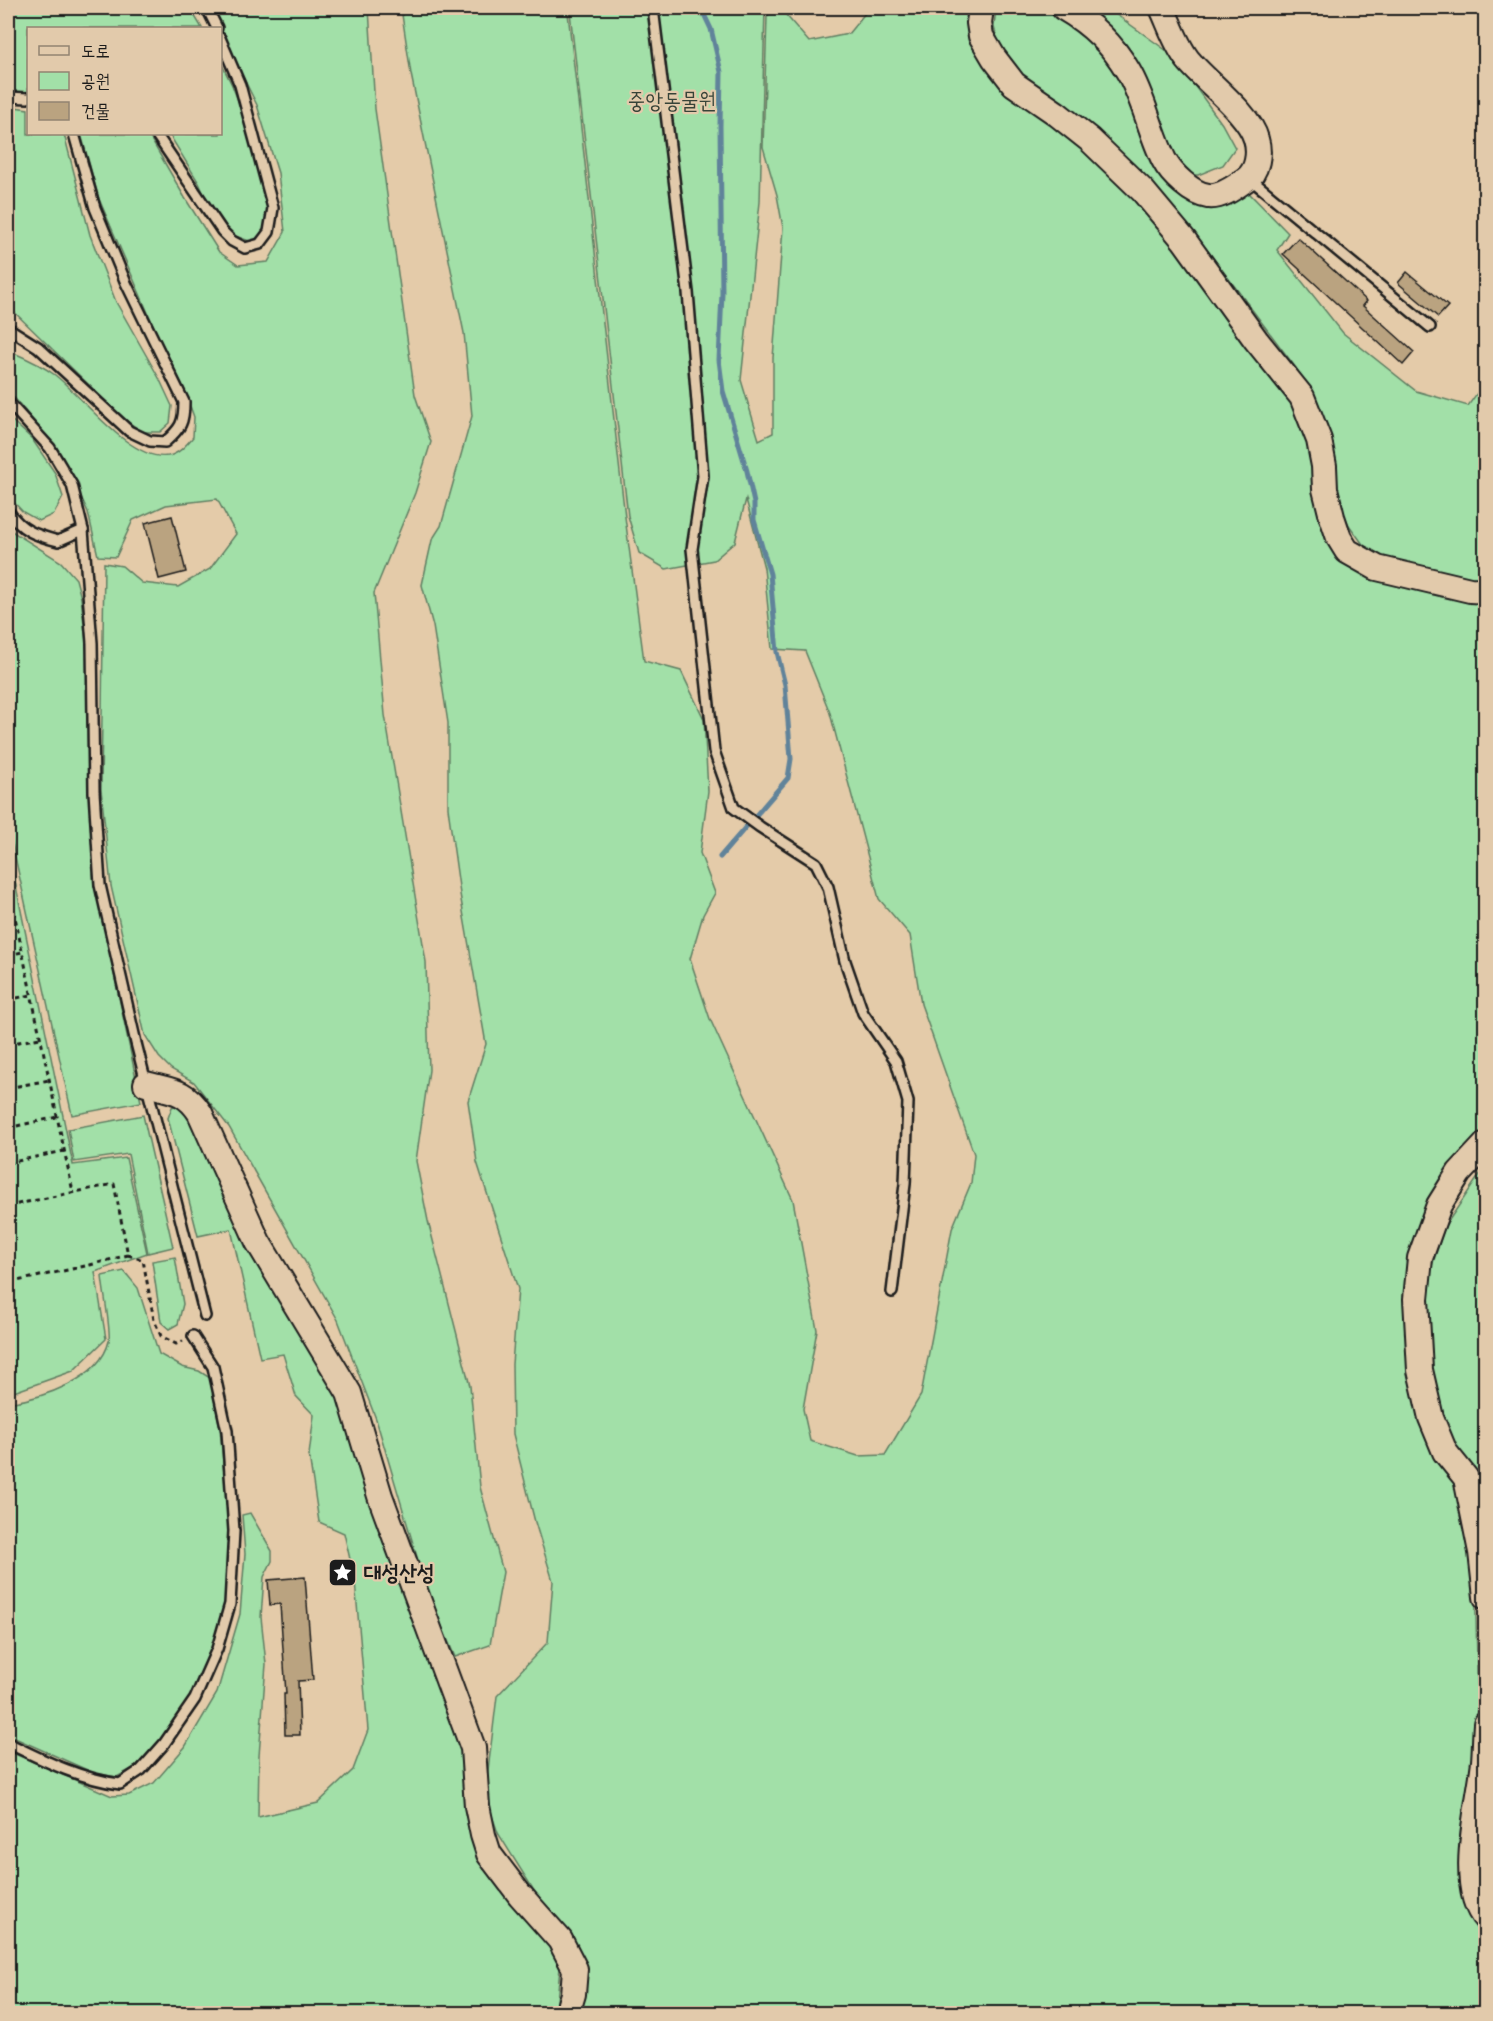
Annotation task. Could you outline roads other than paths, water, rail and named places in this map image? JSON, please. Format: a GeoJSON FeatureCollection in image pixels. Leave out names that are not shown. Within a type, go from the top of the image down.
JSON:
{"type":"FeatureCollection","features":[{"type":"Feature","properties":{"kind":"street"},"geometry":{"type":"LineString","coordinates":[[981,8],[979,23],[981,36],[1014,84],[1090,140],[1143,191],[1184,240],[1256,340],[1302,397],[1319,440],[1324,466],[1325,489],[1332,517],[1339,538],[1347,551],[1377,568],[1470,590],[1485,591]]}},
{"type":"Feature","properties":{"kind":"street"},"geometry":{"type":"LineString","coordinates":[[1064,8],[1078,16],[1098,33],[1128,71],[1164,162],[1188,188],[1209,196],[1229,191],[1249,178],[1259,156],[1256,138],[1238,112],[1186,58],[1162,8]]}},
{"type":"Feature","properties":{"kind":"street"},"geometry":{"type":"LineString","coordinates":[[147,1084],[178,1092],[191,1099],[258,1242],[349,1393],[380,1496],[473,1748],[477,1806],[489,1854],[520,1895],[560,1940],[575,1969],[573,1994],[567,2013]]}},
{"type":"Feature","properties":{"kind":"street"},"geometry":{"type":"LineString","coordinates":[[1485,1144],[1459,1173],[1439,1205],[1420,1258],[1416,1299],[1420,1370],[1431,1418],[1445,1452],[1466,1478],[1481,1552],[1485,1597]]}},
{"type":"Feature","properties":{"kind":"street"},"geometry":{"type":"LineString","coordinates":[[1485,1724],[1484,1762],[1473,1834],[1472,1878],[1478,1911],[1485,1919]]}},
{"type":"Feature","properties":{"kind":"lane"},"geometry":{"type":"LineString","coordinates":[[207,8],[216,27]]}},
{"type":"Feature","properties":{"kind":"lane"},"geometry":{"type":"LineString","coordinates":[[653,8],[688,292],[703,476],[692,549],[714,751],[734,808],[816,863],[828,887],[845,961],[863,1014],[896,1060],[908,1102],[905,1184],[892,1292]]}},
{"type":"Feature","properties":{"kind":"lane"},"geometry":{"type":"LineString","coordinates":[[157,135],[222,231],[232,241],[245,248],[260,244],[270,232],[273,208],[240,85],[222,43]]}},
{"type":"Feature","properties":{"kind":"lane"},"geometry":{"type":"LineString","coordinates":[[8,97],[27,98]]}},
{"type":"Feature","properties":{"kind":"lane"},"geometry":{"type":"LineString","coordinates":[[8,328],[38,347],[129,431],[150,441],[165,442],[178,431],[184,418],[184,402],[126,283],[108,240],[95,208],[74,135]]}},
{"type":"Feature","properties":{"kind":"lane"},"geometry":{"type":"LineString","coordinates":[[1249,178],[1430,327]]}},
{"type":"Feature","properties":{"kind":"lane"},"geometry":{"type":"LineString","coordinates":[[8,402],[56,457],[72,485],[83,530],[92,643],[94,792],[100,885],[205,1316]]}},
{"type":"Feature","properties":{"kind":"lane"},"geometry":{"type":"LineString","coordinates":[[8,512],[18,525],[37,535],[58,541],[83,530]]}},
{"type":"Feature","properties":{"kind":"lane"},"geometry":{"type":"LineString","coordinates":[[8,1743],[55,1766],[120,1784],[141,1770],[164,1744],[195,1699],[217,1649],[230,1604],[234,1531],[227,1431],[213,1367],[193,1336]]}},
{"type":"Feature","properties":{"kind":"waterway"},"geometry":{"type":"LineString","coordinates":[[701,8],[711,29],[721,72],[722,293],[719,360],[723,391],[747,471],[754,503],[754,520],[770,574],[777,652],[785,685],[791,759],[788,778],[720,857]]}},
{"type":"Feature","properties":{"kind":"place","name":"대성산성"},"geometry":{"type":"Point","coordinates":[343,1572]}},
{"type":"Feature","properties":{"kind":"park label","name":"중앙동물원"},"geometry":{"type":"Point","coordinates":[672,100]}}]}
